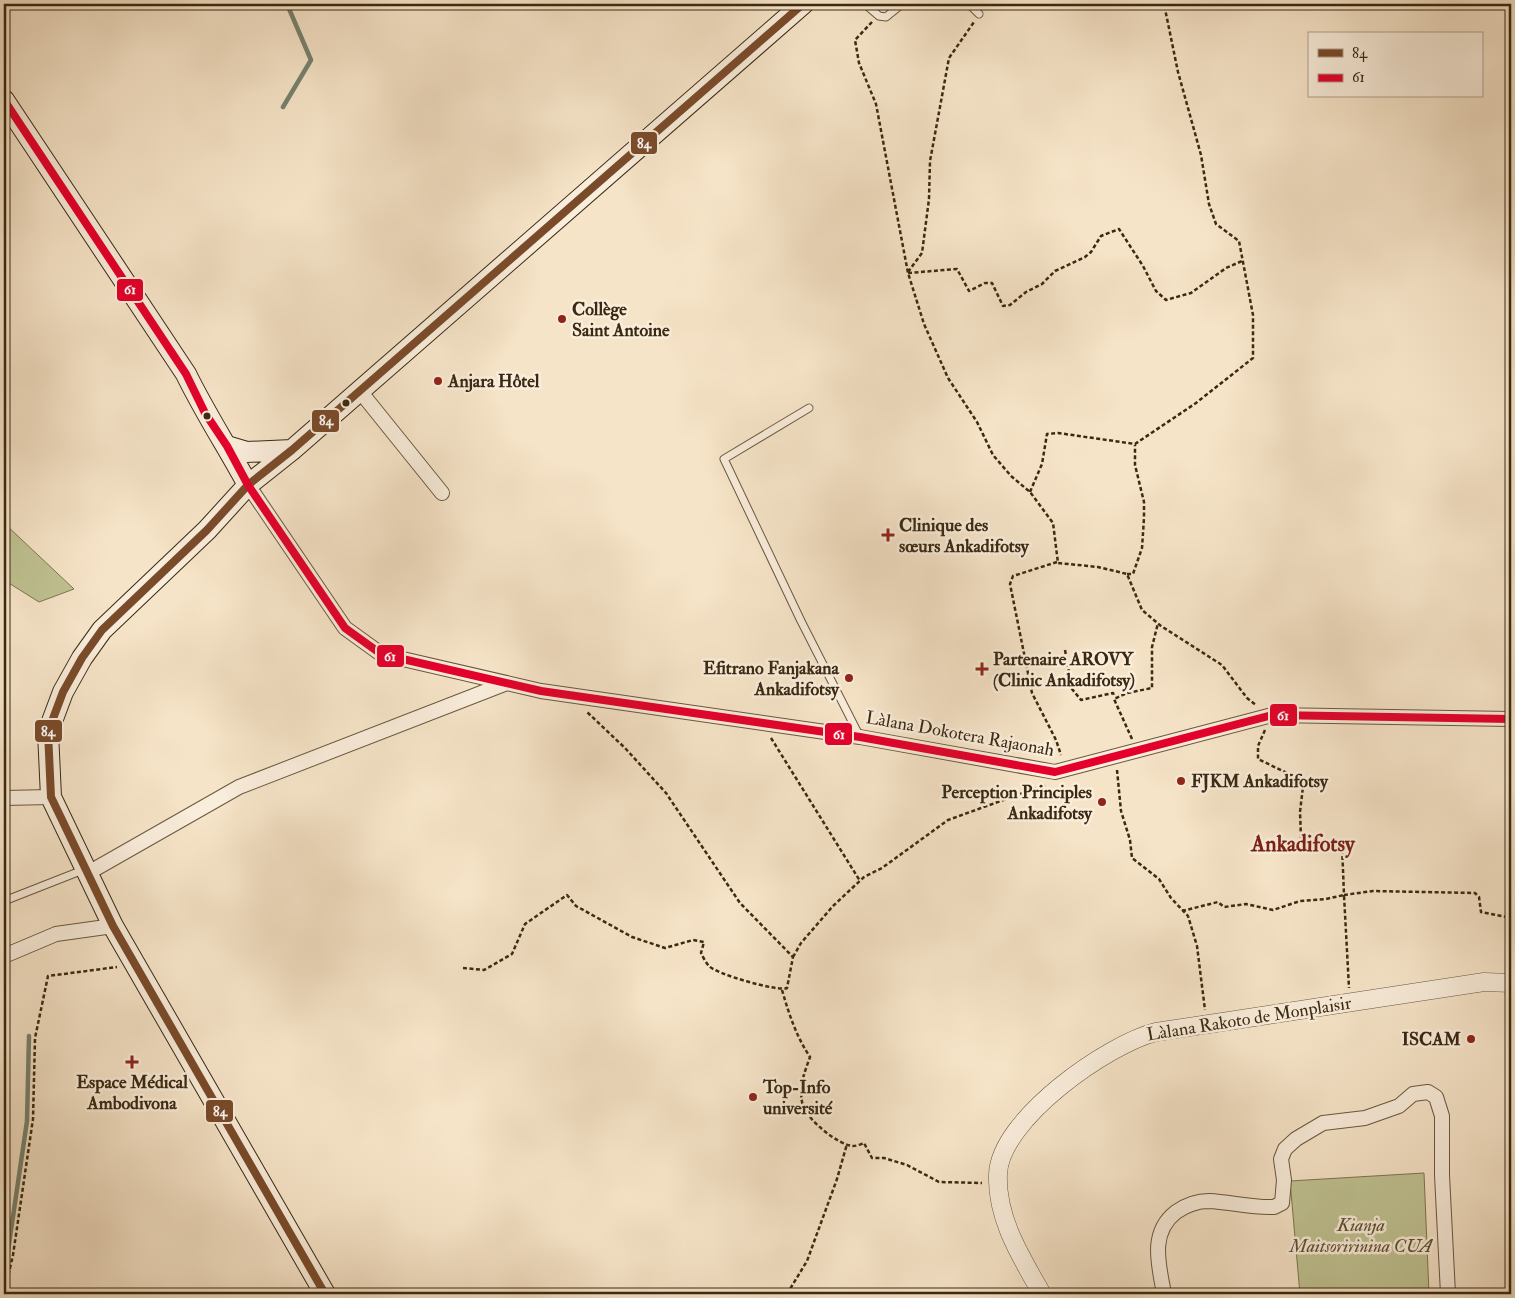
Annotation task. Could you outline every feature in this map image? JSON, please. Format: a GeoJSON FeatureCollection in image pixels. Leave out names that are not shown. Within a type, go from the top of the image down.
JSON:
{"type":"FeatureCollection","features":[{"type":"Feature","properties":{"kind":"main road"},"geometry":{"type":"LineString","coordinates":[[325,1294],[113,926],[52,797],[48,732],[63,692],[82,658],[102,630],[207,530],[248,485],[292,450],[803,4]]}},
{"type":"Feature","properties":{"kind":"main road"},"geometry":{"type":"LineString","coordinates":[[4,100],[35,160]]}},
{"type":"Feature","properties":{"kind":"main road"},"geometry":{"type":"LineString","coordinates":[[4,122],[35,160],[186,374],[205,413],[227,446],[248,485]]}},
{"type":"Feature","properties":{"kind":"main road"},"geometry":{"type":"LineString","coordinates":[[227,446],[247,452],[292,450]]}},
{"type":"Feature","properties":{"kind":"street"},"geometry":{"type":"LineString","coordinates":[[359,390],[442,493]]}},
{"type":"Feature","properties":{"kind":"street","name":"Làlana Dokotera Rajaonah"},"geometry":{"type":"LineString","coordinates":[[248,485],[345,628],[381,654],[506,683],[860,736],[1060,770],[1272,715],[1511,719]]}},
{"type":"Feature","properties":{"kind":"street"},"geometry":{"type":"LineString","coordinates":[[87,871],[239,787],[506,683]]}},
{"type":"Feature","properties":{"kind":"street"},"geometry":{"type":"LineString","coordinates":[[4,798],[52,797]]}},
{"type":"Feature","properties":{"kind":"street"},"geometry":{"type":"LineString","coordinates":[[4,956],[56,934],[113,926]]}},
{"type":"Feature","properties":{"kind":"street","name":"Làlana Rakoto de Monplaisir"},"geometry":{"type":"LineString","coordinates":[[1042,1294],[1005,1223],[998,1184],[1001,1160],[1013,1136],[1036,1108],[1067,1081],[1139,1036],[1484,982],[1511,983]]}},
{"type":"Feature","properties":{"kind":"street"},"geometry":{"type":"LineString","coordinates":[[1164,1294],[1158,1259],[1159,1232],[1168,1219],[1178,1211],[1192,1203],[1208,1201],[1274,1207],[1282,1203],[1284,1196],[1283,1154],[1285,1148],[1296,1139],[1323,1123],[1365,1118],[1399,1106],[1419,1092],[1428,1092],[1436,1097],[1442,1116],[1442,1175],[1448,1294]]}},
{"type":"Feature","properties":{"kind":"lane"},"geometry":{"type":"LineString","coordinates":[[865,4],[879,16],[886,17],[902,4]]}},
{"type":"Feature","properties":{"kind":"lane"},"geometry":{"type":"LineString","coordinates":[[969,4],[979,14]]}},
{"type":"Feature","properties":{"kind":"lane"},"geometry":{"type":"LineString","coordinates":[[809,408],[724,459],[801,622],[860,736]]}},
{"type":"Feature","properties":{"kind":"lane"},"geometry":{"type":"LineString","coordinates":[[4,901],[87,871]]}},
{"type":"Feature","properties":{"kind":"path"},"geometry":{"type":"LineString","coordinates":[[1030,492],[1042,464],[1047,434],[1058,433],[1135,444],[1196,403],[1253,358],[1253,315],[1239,240],[1216,224],[1209,204],[1200,155],[1178,72],[1164,4]]}},
{"type":"Feature","properties":{"kind":"path"},"geometry":{"type":"LineString","coordinates":[[908,272],[922,253],[929,199],[930,161],[949,58],[979,14]]}},
{"type":"Feature","properties":{"kind":"path"},"geometry":{"type":"LineString","coordinates":[[879,16],[855,40],[860,63],[876,104],[908,272],[924,324],[948,378],[977,422],[993,455],[1011,476],[1030,492],[1053,523],[1057,562]]}},
{"type":"Feature","properties":{"kind":"path"},"geometry":{"type":"LineString","coordinates":[[908,272],[957,269],[969,292],[986,283],[992,283],[1003,306],[1010,306],[1026,292],[1042,284],[1055,271],[1085,257],[1101,236],[1119,229],[1143,266],[1156,291],[1166,300],[1191,293],[1226,268],[1242,261]]}},
{"type":"Feature","properties":{"kind":"path"},"geometry":{"type":"LineString","coordinates":[[463,968],[484,970],[512,954],[525,924],[567,895],[576,906],[640,940],[665,948],[694,940],[704,942],[701,953],[710,968],[769,988],[782,990],[787,988],[793,957],[801,943],[833,906],[860,881],[882,868],[948,820],[996,801],[1044,786],[1060,770],[1056,740],[1032,693],[1010,584],[1013,576],[1057,562],[1133,574],[1142,548],[1144,518],[1144,502],[1135,465],[1135,444]]}},
{"type":"Feature","properties":{"kind":"path"},"geometry":{"type":"LineString","coordinates":[[1127,574],[1142,610],[1158,623],[1222,665],[1247,698],[1272,715],[1258,746],[1258,759],[1285,772],[1304,778],[1300,812],[1301,838],[1317,847],[1342,845],[1350,1002]]}},
{"type":"Feature","properties":{"kind":"path"},"geometry":{"type":"LineString","coordinates":[[1115,697],[1152,688],[1152,646],[1158,623]]}},
{"type":"Feature","properties":{"kind":"path"},"geometry":{"type":"LineString","coordinates":[[1064,650],[1072,689],[1081,700],[1112,693],[1135,750]]}},
{"type":"Feature","properties":{"kind":"path"},"geometry":{"type":"LineString","coordinates":[[568,693],[625,748],[666,793],[740,903],[793,957]]}},
{"type":"Feature","properties":{"kind":"path"},"geometry":{"type":"LineString","coordinates":[[761,722],[860,881]]}},
{"type":"Feature","properties":{"kind":"path"},"geometry":{"type":"LineString","coordinates":[[1114,756],[1132,858],[1159,879],[1182,911],[1188,916],[1197,946],[1207,1024]]}},
{"type":"Feature","properties":{"kind":"path"},"geometry":{"type":"LineString","coordinates":[[1506,916],[1511,888]]}},
{"type":"Feature","properties":{"kind":"path"},"geometry":{"type":"LineString","coordinates":[[1182,911],[1218,902],[1224,907],[1246,904],[1273,910],[1300,902],[1326,900],[1344,895],[1373,891],[1475,893],[1478,897],[1481,912],[1511,918]]}},
{"type":"Feature","properties":{"kind":"path"},"geometry":{"type":"LineString","coordinates":[[4,1294],[14,1255],[33,1119],[34,1038],[48,976],[134,965]]}},
{"type":"Feature","properties":{"kind":"path"},"geometry":{"type":"LineString","coordinates":[[782,990],[790,1019],[802,1046],[810,1057],[800,1084],[804,1107],[818,1125],[847,1144],[855,1146],[864,1143],[872,1158],[884,1158],[907,1165],[939,1182],[998,1184]]}},
{"type":"Feature","properties":{"kind":"path"},"geometry":{"type":"LineString","coordinates":[[787,1294],[807,1261],[837,1179],[847,1144]]}},
{"type":"Feature","properties":{"kind":"green space"},"geometry":{"type":"Polygon","coordinates":[[[4,523],[74,589],[39,602],[4,580],[4,523]]]}},
{"type":"Feature","properties":{"kind":"green space","name":"Kianja Maitsoririnina CUA"},"geometry":{"type":"Polygon","coordinates":[[[1424,1173],[1429,1294],[1300,1294],[1290,1181],[1424,1173]]]}},
{"type":"Feature","properties":{"kind":"waterway"},"geometry":{"type":"LineString","coordinates":[[283,107],[311,60],[287,4]]}},
{"type":"Feature","properties":{"kind":"waterway"},"geometry":{"type":"LineString","coordinates":[[4,1278],[27,1121],[29,1036]]}},
{"type":"Feature","properties":{"kind":"transit line","name":"84"},"geometry":{"type":"LineString","coordinates":[[325,1294],[113,926],[51,797],[48,732],[63,692],[82,658],[102,630],[207,530],[248,485],[292,450],[803,4]]}},
{"type":"Feature","properties":{"kind":"transit line","name":"61"},"geometry":{"type":"LineString","coordinates":[[4,100],[186,374],[205,413],[227,446],[248,485],[345,628],[381,654],[541,691],[860,737],[1055,772],[1272,715],[1511,719]]}},
{"type":"Feature","properties":{"kind":"place","name":"Collège Saint Antoine"},"geometry":{"type":"Point","coordinates":[562,319]}},
{"type":"Feature","properties":{"kind":"place","name":"Anjara Hôtel"},"geometry":{"type":"Point","coordinates":[438,381]}},
{"type":"Feature","properties":{"kind":"place","name":"Clinique des sœurs Ankadifotsy"},"geometry":{"type":"Point","coordinates":[888,535]}},
{"type":"Feature","properties":{"kind":"place","name":"Partenaire AROVY (Clinic Ankadifotsy)"},"geometry":{"type":"Point","coordinates":[982,669]}},
{"type":"Feature","properties":{"kind":"place","name":"Efitrano Fanjakana Ankadifotsy"},"geometry":{"type":"Point","coordinates":[849,678]}},
{"type":"Feature","properties":{"kind":"place","name":"FJKM Ankadifotsy"},"geometry":{"type":"Point","coordinates":[1181,781]}},
{"type":"Feature","properties":{"kind":"place","name":"Perception Principles Ankadifotsy"},"geometry":{"type":"Point","coordinates":[1102,802]}},
{"type":"Feature","properties":{"kind":"place","name":"ISCAM"},"geometry":{"type":"Point","coordinates":[1471,1039]}},
{"type":"Feature","properties":{"kind":"place","name":"Espace Médical Ambodivona"},"geometry":{"type":"Point","coordinates":[132,1062]}},
{"type":"Feature","properties":{"kind":"place","name":"Top-Info université"},"geometry":{"type":"Point","coordinates":[753,1097]}},
{"type":"Feature","properties":{"kind":"district","name":"Ankadifotsy"},"geometry":{"type":"Point","coordinates":[1303,844]}}]}
